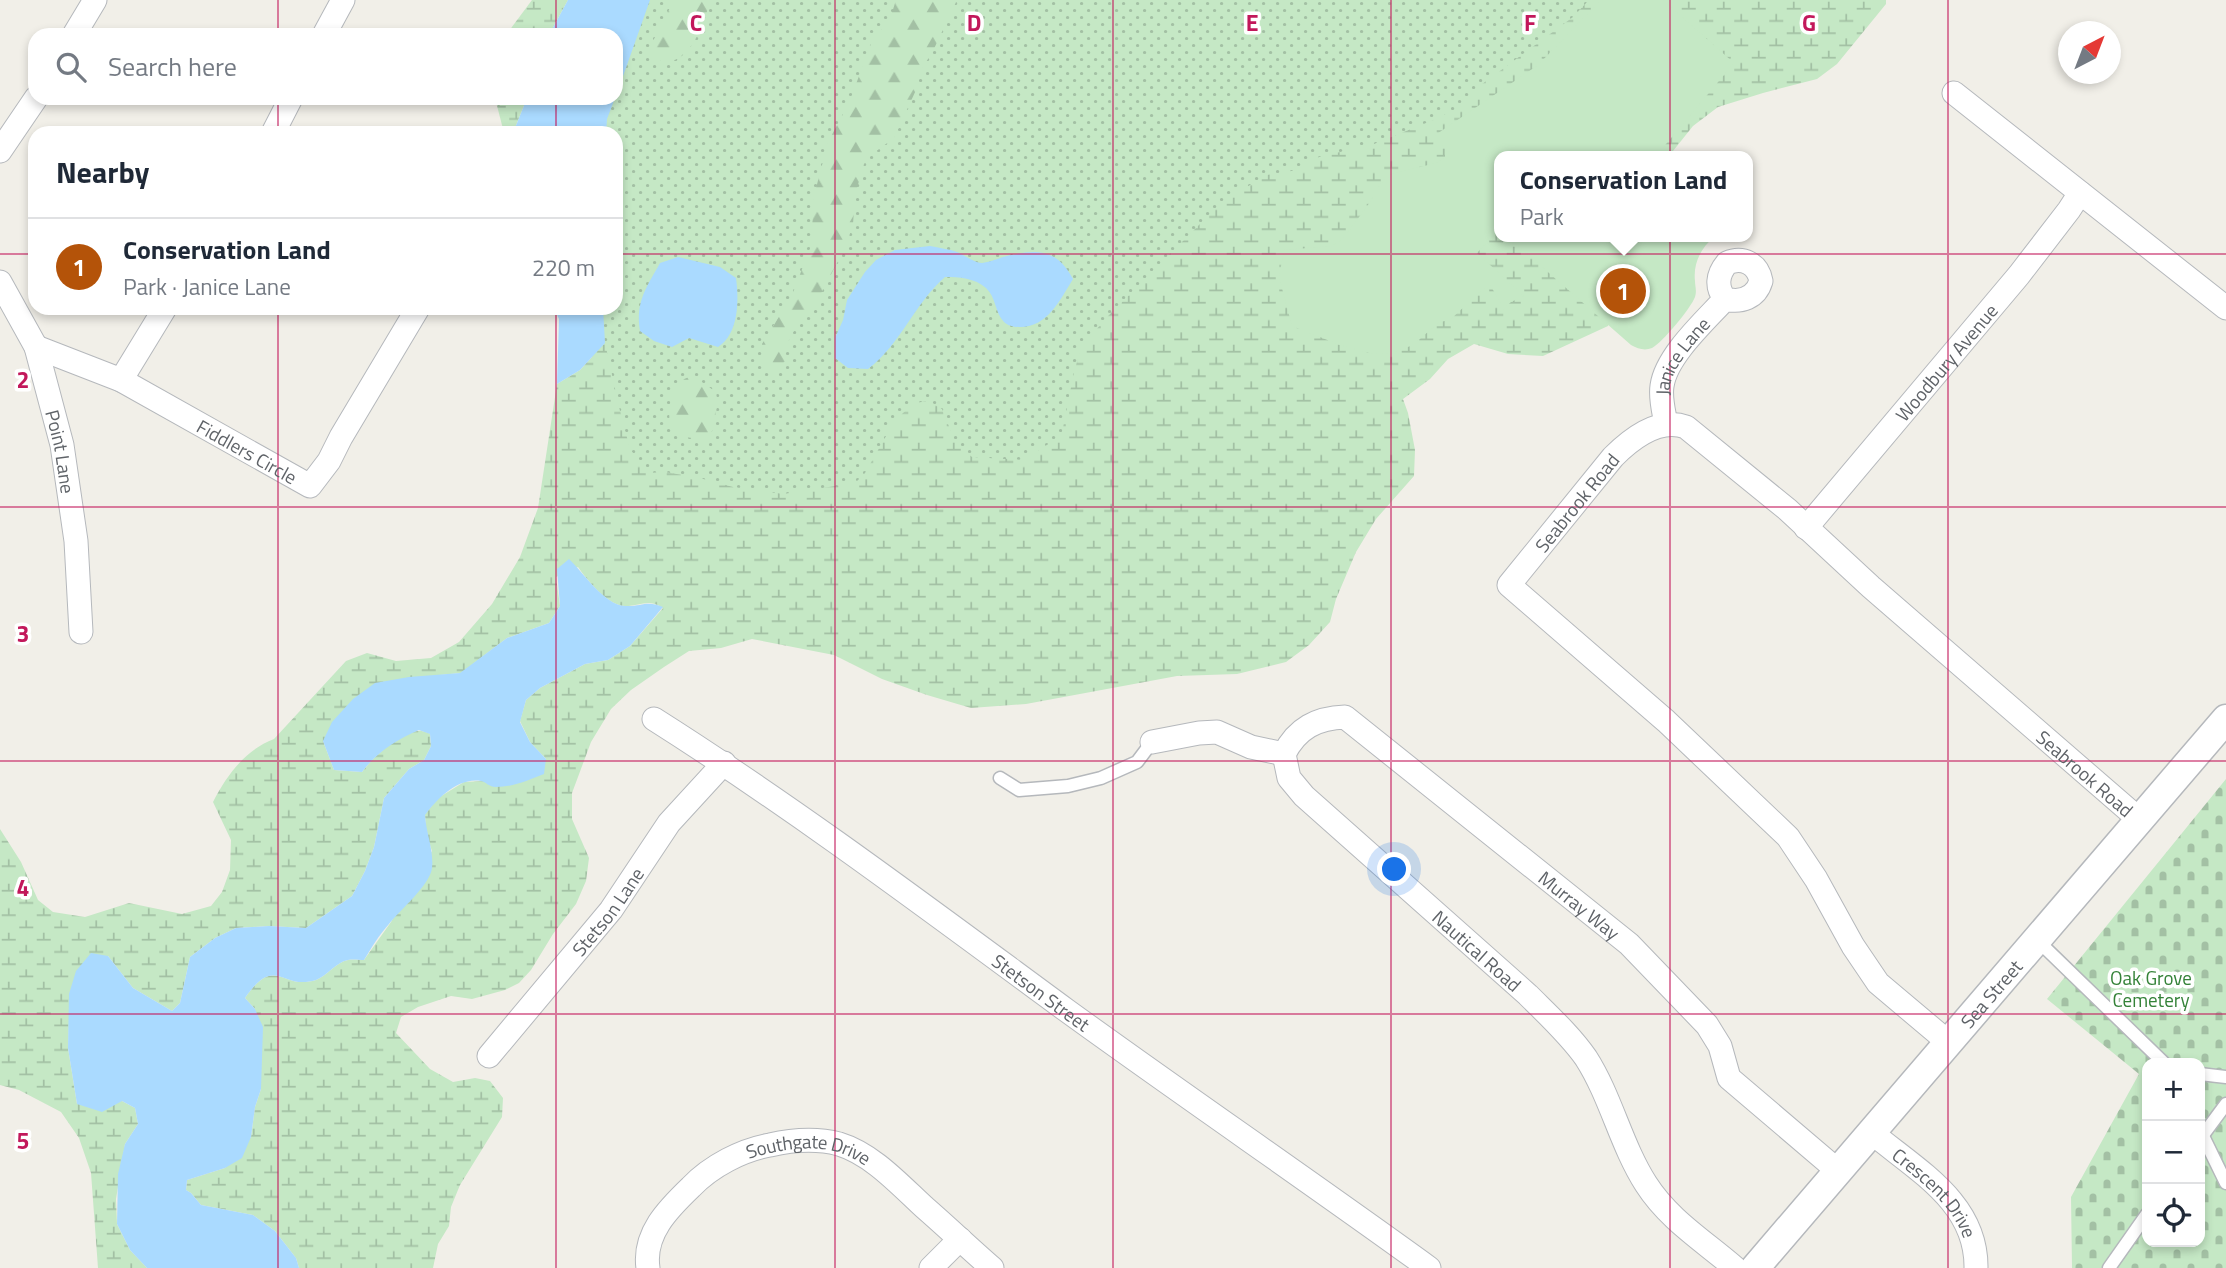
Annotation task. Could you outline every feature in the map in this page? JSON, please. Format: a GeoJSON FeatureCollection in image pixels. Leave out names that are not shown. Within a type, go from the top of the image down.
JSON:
{"type":"FeatureCollection","features":[{"type":"Feature","properties":{"kind":"street"},"geometry":{"type":"LineString","coordinates":[[79,28],[94,0]]}},
{"type":"Feature","properties":{"kind":"street"},"geometry":{"type":"LineString","coordinates":[[328,28],[343,0]]}},
{"type":"Feature","properties":{"kind":"street"},"geometry":{"type":"LineString","coordinates":[[1954,93],[2226,309]]}},
{"type":"Feature","properties":{"kind":"street"},"geometry":{"type":"LineString","coordinates":[[0,151],[31,105]]}},
{"type":"Feature","properties":{"kind":"street"},"geometry":{"type":"LineString","coordinates":[[277,126],[287,105]]}},
{"type":"Feature","properties":{"kind":"street","name":"Woodbury Avenue"},"geometry":{"type":"LineString","coordinates":[[1806,528],[2019,275],[2080,192]]}},
{"type":"Feature","properties":{"kind":"street","name":"Point Lane"},"geometry":{"type":"LineString","coordinates":[[0,282],[36,346],[62,445],[76,541],[81,632]]}},
{"type":"Feature","properties":{"kind":"street","name":"Janice Lane"},"geometry":{"type":"LineString","coordinates":[[1666,424],[1661,395],[1665,374],[1679,353],[1725,299]]}},
{"type":"Feature","properties":{"kind":"street"},"geometry":{"type":"LineString","coordinates":[[121,380],[161,315]]}},
{"type":"Feature","properties":{"kind":"street","name":"Fiddlers Circle"},"geometry":{"type":"LineString","coordinates":[[36,346],[121,380],[310,486],[329,461],[414,315]]}},
{"type":"Feature","properties":{"kind":"street","name":"Seabrook Road"},"geometry":{"type":"LineString","coordinates":[[1948,1042],[1878,984],[1788,836],[1652,708],[1509,585],[1613,457],[1633,439],[1666,424],[1686,427],[1806,528],[1958,664],[2141,821]]}},
{"type":"Feature","properties":{"kind":"street","name":"Murray Way"},"geometry":{"type":"LineString","coordinates":[[1284,754],[1294,738],[1318,720],[1345,717],[1629,944],[1707,1025],[1720,1045],[1729,1078],[1838,1170]]}},
{"type":"Feature","properties":{"kind":"street","name":"Stetson Street"},"geometry":{"type":"LineString","coordinates":[[654,719],[724,763],[1429,1268]]}},
{"type":"Feature","properties":{"kind":"street","name":"Sea Street"},"geometry":{"type":"LineString","coordinates":[[1755,1266],[2036,939],[2222,731]]}},
{"type":"Feature","properties":{"kind":"street"},"geometry":{"type":"LineString","coordinates":[[1152,742],[1217,732],[1251,747],[1284,754]]}},
{"type":"Feature","properties":{"kind":"street","name":"Nautical Road"},"geometry":{"type":"LineString","coordinates":[[1284,754],[1289,778],[1304,796],[1528,995],[1585,1058],[1646,1185],[1679,1223],[1755,1266]]}},
{"type":"Feature","properties":{"kind":"street","name":"Stetson Lane"},"geometry":{"type":"LineString","coordinates":[[489,1056],[611,910],[669,823],[724,763]]}},
{"type":"Feature","properties":{"kind":"street","name":"Crescent Drive"},"geometry":{"type":"LineString","coordinates":[[1871,1132],[1934,1184],[1957,1207],[1970,1231],[1976,1268]]}},
{"type":"Feature","properties":{"kind":"street","name":"Southgate Drive"},"geometry":{"type":"LineString","coordinates":[[648,1268],[647,1256],[651,1236],[667,1210],[698,1179],[729,1159],[759,1147],[797,1139],[838,1144],[864,1156],[893,1178],[992,1268]]}},
{"type":"Feature","properties":{"kind":"street"},"geometry":{"type":"LineString","coordinates":[[931,1268],[960,1239]]}},
{"type":"Feature","properties":{"kind":"lane"},"geometry":{"type":"LineString","coordinates":[[1000,778],[1019,790],[1068,786],[1101,778],[1137,762],[1152,742]]}},
{"type":"Feature","properties":{"kind":"lane"},"geometry":{"type":"LineString","coordinates":[[2036,939],[2159,1058]]}},
{"type":"Feature","properties":{"kind":"lane"},"geometry":{"type":"LineString","coordinates":[[2205,1075],[2226,1077]]}},
{"type":"Feature","properties":{"kind":"lane"},"geometry":{"type":"LineString","coordinates":[[2205,1130],[2226,1104]]}},
{"type":"Feature","properties":{"kind":"lane"},"geometry":{"type":"LineString","coordinates":[[2205,1143],[2226,1183]]}},
{"type":"Feature","properties":{"kind":"lane"},"geometry":{"type":"LineString","coordinates":[[2109,1268],[2142,1221]]}},
{"type":"Feature","properties":{"kind":"green space"},"geometry":{"type":"Polygon","coordinates":[[[532,0],[568,0],[553,28],[511,28],[532,0]]]}},
{"type":"Feature","properties":{"kind":"green space"},"geometry":{"type":"Polygon","coordinates":[[[642,0],[1601,0],[1086,484],[572,515],[597,315],[623,315],[623,126],[597,126],[605,105],[623,105],[623,35],[642,0]]]}},
{"type":"Feature","properties":{"kind":"green space"},"geometry":{"type":"Polygon","coordinates":[[[674,0],[711,0],[698,35],[684,55],[663,61],[650,57],[653,41],[674,0]]]}},
{"type":"Feature","properties":{"kind":"green space"},"geometry":{"type":"Polygon","coordinates":[[[896,0],[957,0],[922,68],[916,90],[894,138],[871,155],[864,164],[855,195],[853,224],[846,246],[816,303],[797,325],[785,348],[786,360],[777,370],[769,372],[763,362],[762,344],[792,295],[811,246],[814,196],[828,142],[849,103],[872,41],[890,19],[896,0]]]}},
{"type":"Feature","properties":{"kind":"green space"},"geometry":{"type":"Polygon","coordinates":[[[1589,0],[1886,0],[1886,4],[1837,64],[1817,79],[1718,107],[1693,126],[1673,151],[1494,151],[1494,242],[1646,242],[1608,326],[1543,356],[1508,354],[1474,344],[1448,359],[1430,379],[1403,399],[1415,450],[1414,476],[1376,519],[1356,552],[1336,599],[1330,622],[1309,645],[1286,662],[1237,674],[1177,676],[1026,704],[971,708],[882,679],[834,655],[752,639],[721,648],[689,651],[631,690],[611,709],[591,742],[572,793],[572,819],[589,858],[586,881],[576,904],[553,934],[531,970],[519,983],[505,990],[472,999],[451,996],[418,1007],[401,1017],[396,1033],[430,1069],[453,1082],[475,1078],[490,1081],[503,1098],[502,1117],[460,1185],[451,1207],[449,1226],[438,1244],[433,1268],[299,1268],[296,1258],[275,1231],[253,1215],[201,1205],[186,1190],[187,1180],[225,1168],[251,1137],[255,1107],[261,1089],[255,1009],[245,998],[264,978],[272,975],[304,982],[316,980],[344,961],[364,960],[391,922],[432,851],[426,833],[425,814],[438,798],[464,782],[482,781],[546,759],[530,742],[520,721],[526,700],[540,688],[585,664],[608,660],[630,646],[663,608],[653,603],[618,605],[592,585],[578,567],[556,577],[560,606],[549,623],[507,638],[461,673],[440,675],[323,741],[334,770],[362,772],[379,753],[403,736],[420,731],[430,734],[431,746],[424,760],[409,769],[384,798],[374,847],[352,896],[306,928],[236,928],[215,938],[190,957],[180,1003],[172,1011],[133,988],[108,956],[69,1023],[68,1048],[77,1104],[122,1101],[135,1108],[138,1124],[125,1144],[116,1199],[117,1224],[130,1250],[147,1268],[98,1268],[91,1173],[79,1138],[61,1112],[19,1090],[0,1085],[0,829],[21,862],[38,900],[53,912],[85,917],[129,903],[182,914],[211,906],[222,892],[230,870],[231,840],[213,802],[224,782],[254,750],[274,739],[346,661],[367,653],[396,661],[431,658],[459,642],[492,604],[520,557],[538,508],[557,384],[580,370],[605,343],[630,449],[648,473],[664,472],[733,487],[783,494],[855,483],[865,473],[894,422],[914,403],[929,401],[942,409],[956,444],[972,457],[1023,460],[1062,433],[1082,346],[1109,315],[1223,201],[1267,175],[1297,170],[1319,157],[1374,144],[1464,105],[1474,90],[1573,17],[1589,0]]]}},
{"type":"Feature","properties":{"kind":"green space"},"geometry":{"type":"Polygon","coordinates":[[[1601,0],[1663,0],[1734,63],[1660,151],[1494,151],[1494,234],[1477,253],[1524,296],[1511,302],[1499,313],[1501,303],[1490,285],[1451,319],[1438,323],[1413,345],[1390,354],[1369,353],[1340,345],[1292,326],[1279,277],[1284,250],[1332,246],[1343,239],[1381,183],[1392,174],[1436,163],[1445,157],[1445,147],[1428,140],[1538,65],[1601,0]]]}},
{"type":"Feature","properties":{"kind":"green space"},"geometry":{"type":"Polygon","coordinates":[[[497,105],[524,105],[516,126],[502,126],[497,105]]]}},
{"type":"Feature","properties":{"kind":"green space"},"geometry":{"type":"Polygon","coordinates":[[[1514,242],[1709,242],[1697,262],[1695,297],[1682,317],[1652,348],[1644,349],[1631,345],[1514,242]]]}},
{"type":"Feature","properties":{"kind":"green space"},"geometry":{"type":"Polygon","coordinates":[[[696,378],[716,392],[714,421],[710,438],[706,440],[678,436],[672,433],[670,426],[669,409],[673,393],[682,380],[696,378]]]}},
{"type":"Feature","properties":{"kind":"green space","name":"Oak Grove Cemetery"},"geometry":{"type":"Polygon","coordinates":[[[2226,779],[2226,1268],[2072,1268],[2071,1197],[2139,1074],[2047,999],[2226,779]]]}},
{"type":"Feature","properties":{"kind":"water"},"geometry":{"type":"Polygon","coordinates":[[[568,0],[650,0],[623,76],[623,28],[553,28],[568,0]]]}},
{"type":"Feature","properties":{"kind":"water"},"geometry":{"type":"Polygon","coordinates":[[[524,105],[612,105],[606,126],[516,126],[524,105]]]}},
{"type":"Feature","properties":{"kind":"water"},"geometry":{"type":"Polygon","coordinates":[[[930,246],[954,251],[982,263],[1025,253],[1044,253],[1059,261],[1073,279],[1058,304],[1045,318],[1029,326],[1019,327],[1004,322],[994,300],[982,285],[967,279],[945,277],[880,359],[868,369],[848,368],[835,358],[835,338],[843,320],[847,300],[865,272],[876,260],[895,250],[930,246]]]}},
{"type":"Feature","properties":{"kind":"water"},"geometry":{"type":"Polygon","coordinates":[[[678,257],[720,267],[736,278],[737,306],[734,325],[725,341],[718,347],[689,338],[672,347],[654,341],[640,331],[639,311],[647,287],[660,263],[678,257]]]}},
{"type":"Feature","properties":{"kind":"water"},"geometry":{"type":"Polygon","coordinates":[[[557,315],[603,315],[605,343],[580,370],[557,384],[557,315]]]}},
{"type":"Feature","properties":{"kind":"water"},"geometry":{"type":"Polygon","coordinates":[[[569,559],[609,600],[625,606],[652,604],[663,607],[630,646],[608,660],[585,664],[540,688],[526,700],[520,722],[530,742],[546,759],[544,774],[503,787],[472,781],[449,790],[425,815],[432,855],[430,875],[382,932],[364,960],[344,961],[316,980],[304,982],[272,975],[264,978],[245,998],[255,1009],[263,1027],[261,1089],[255,1107],[251,1137],[242,1158],[225,1168],[187,1180],[186,1190],[201,1205],[253,1215],[275,1231],[296,1258],[299,1268],[147,1268],[130,1250],[117,1224],[118,1174],[125,1144],[138,1124],[135,1108],[122,1101],[102,1112],[77,1104],[68,1048],[69,994],[76,971],[91,953],[108,956],[133,988],[172,1011],[180,1003],[190,957],[215,938],[236,928],[306,928],[352,896],[374,847],[384,798],[409,769],[424,760],[431,746],[430,734],[419,730],[402,738],[388,747],[362,772],[334,770],[323,741],[332,722],[353,699],[375,683],[460,673],[507,638],[549,623],[560,606],[557,569],[569,559]]]}},
{"type":"Feature","properties":{"kind":"place","name":"Conservation Land"},"geometry":{"type":"Point","coordinates":[1623,291]}}]}
